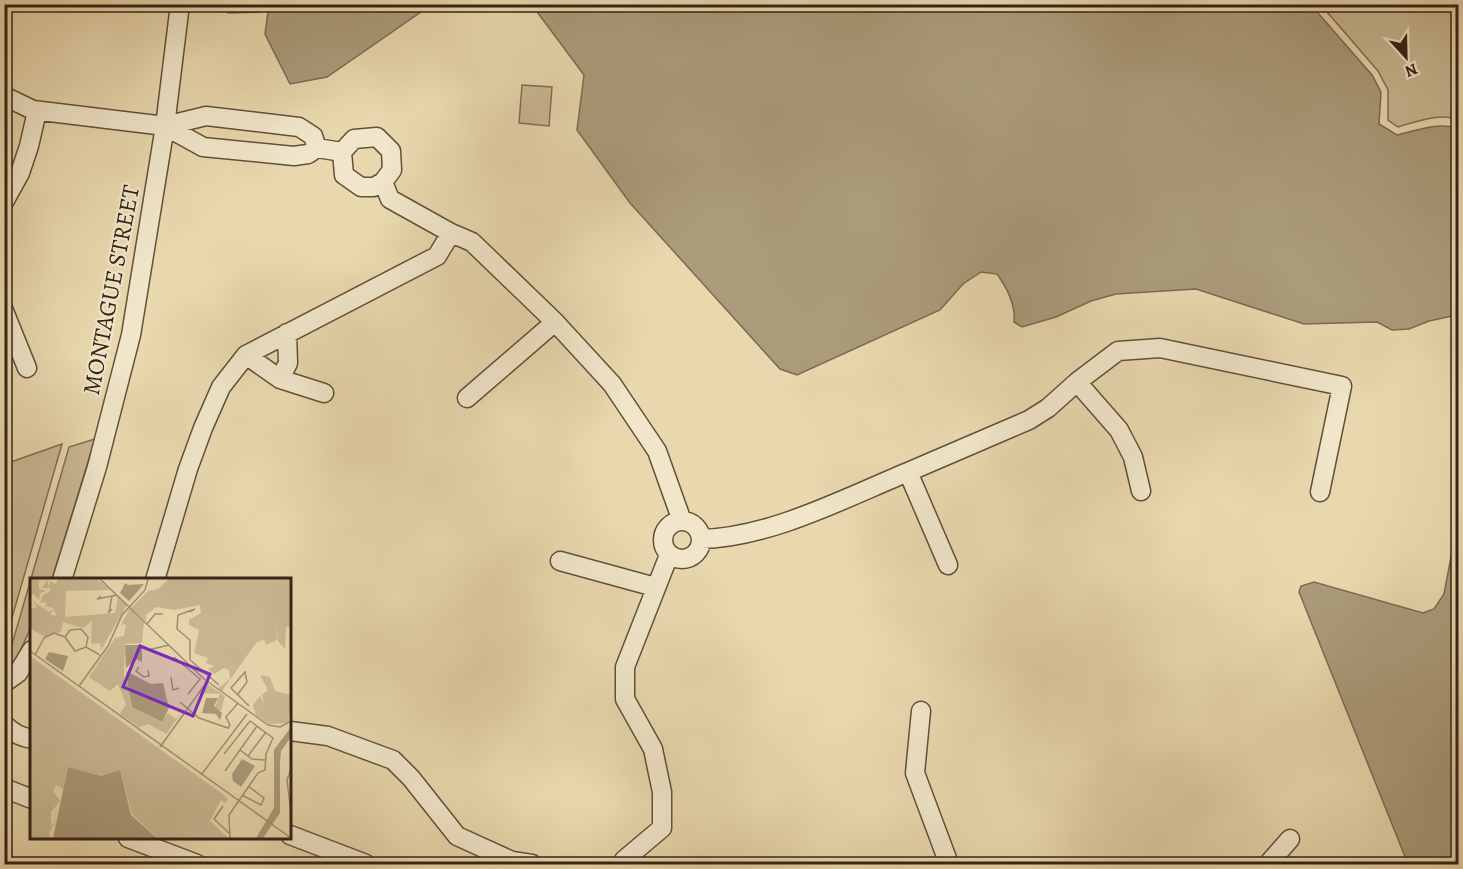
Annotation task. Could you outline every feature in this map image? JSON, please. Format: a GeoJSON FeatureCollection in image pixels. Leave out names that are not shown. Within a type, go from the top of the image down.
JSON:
{"type":"FeatureCollection","features":[{"type":"Feature","properties":{"kind":"street","name":"MONTAGUE STREET"},"geometry":{"type":"LineString","coordinates":[[62,578],[97,467],[131,335],[165,126],[180,4]]}},
{"type":"Feature","properties":{"kind":"street"},"geometry":{"type":"LineString","coordinates":[[4,96],[36,111],[165,126],[206,116],[299,127],[313,136],[317,148]]}},
{"type":"Feature","properties":{"kind":"street"},"geometry":{"type":"LineString","coordinates":[[4,202],[20,173],[29,146],[36,111]]}},
{"type":"Feature","properties":{"kind":"street"},"geometry":{"type":"LineString","coordinates":[[165,126],[202,147],[294,156],[308,154],[317,148],[342,152]]}},
{"type":"Feature","properties":{"kind":"street"},"geometry":{"type":"LineString","coordinates":[[377,137],[391,151],[392,170],[383,182],[374,187],[361,187],[344,175],[342,152],[354,139],[377,137]]}},
{"type":"Feature","properties":{"kind":"street"},"geometry":{"type":"LineString","coordinates":[[383,182],[390,199],[472,242],[555,322],[612,384],[657,451],[682,521]]}},
{"type":"Feature","properties":{"kind":"street"},"geometry":{"type":"LineString","coordinates":[[155,578],[188,469],[203,428],[221,387],[246,355],[397,279],[437,256],[451,233]]}},
{"type":"Feature","properties":{"kind":"street"},"geometry":{"type":"LineString","coordinates":[[4,311],[27,368]]}},
{"type":"Feature","properties":{"kind":"street"},"geometry":{"type":"LineString","coordinates":[[467,398],[555,322]]}},
{"type":"Feature","properties":{"kind":"street"},"geometry":{"type":"LineString","coordinates":[[280,379],[288,363],[287,333]]}},
{"type":"Feature","properties":{"kind":"street"},"geometry":{"type":"LineString","coordinates":[[701,539],[725,538],[785,522],[1029,420],[1048,408],[1077,382],[1118,351],[1160,348],[1342,386],[1320,492]]}},
{"type":"Feature","properties":{"kind":"street"},"geometry":{"type":"LineString","coordinates":[[246,355],[280,379],[324,393]]}},
{"type":"Feature","properties":{"kind":"street"},"geometry":{"type":"LineString","coordinates":[[1077,382],[1119,430],[1133,458],[1141,491]]}},
{"type":"Feature","properties":{"kind":"street"},"geometry":{"type":"LineString","coordinates":[[908,472],[948,566]]}},
{"type":"Feature","properties":{"kind":"street"},"geometry":{"type":"LineString","coordinates":[[682,521],[693,524],[701,539],[698,552],[681,560],[669,555],[663,543],[665,531],[682,521]]}},
{"type":"Feature","properties":{"kind":"street"},"geometry":{"type":"LineString","coordinates":[[622,863],[662,828],[662,792],[653,749],[625,699],[625,667],[669,555]]}},
{"type":"Feature","properties":{"kind":"street"},"geometry":{"type":"LineString","coordinates":[[560,561],[655,587]]}},
{"type":"Feature","properties":{"kind":"street"},"geometry":{"type":"LineString","coordinates":[[5,683],[18,673],[30,654]]}},
{"type":"Feature","properties":{"kind":"street"},"geometry":{"type":"LineString","coordinates":[[921,711],[915,774],[949,864]]}},
{"type":"Feature","properties":{"kind":"street"},"geometry":{"type":"LineString","coordinates":[[4,724],[19,736],[30,739]]}},
{"type":"Feature","properties":{"kind":"street"},"geometry":{"type":"LineString","coordinates":[[291,731],[328,736],[393,760],[411,778],[457,836],[512,861],[532,864]]}},
{"type":"Feature","properties":{"kind":"street"},"geometry":{"type":"LineString","coordinates":[[4,788],[30,798]]}},
{"type":"Feature","properties":{"kind":"street"},"geometry":{"type":"LineString","coordinates":[[291,835],[366,864]]}},
{"type":"Feature","properties":{"kind":"street"},"geometry":{"type":"LineString","coordinates":[[133,839],[197,864]]}},
{"type":"Feature","properties":{"kind":"street"},"geometry":{"type":"LineString","coordinates":[[1268,864],[1290,839]]}},
{"type":"Feature","properties":{"kind":"shaded area"},"geometry":{"type":"Polygon","coordinates":[[[228,4],[261,5],[260,12],[228,13],[228,4]]]}},
{"type":"Feature","properties":{"kind":"shaded area"},"geometry":{"type":"Polygon","coordinates":[[[269,4],[431,5],[327,77],[290,84],[265,34],[269,4]]]}},
{"type":"Feature","properties":{"kind":"shaded area"},"geometry":{"type":"Polygon","coordinates":[[[532,5],[1311,5],[1372,75],[1381,92],[1379,124],[1397,135],[1436,126],[1458,129],[1458,318],[1452,316],[1429,321],[1409,329],[1392,330],[1377,322],[1304,324],[1196,289],[1116,294],[1091,301],[1056,317],[1022,327],[1014,322],[1014,309],[1010,296],[997,274],[981,272],[963,284],[940,310],[797,375],[780,369],[630,203],[577,130],[584,75],[532,5]]]}},
{"type":"Feature","properties":{"kind":"shaded area"},"geometry":{"type":"Polygon","coordinates":[[[1321,5],[1458,5],[1458,120],[1436,117],[1398,127],[1388,120],[1388,90],[1378,71],[1321,5]]]}},
{"type":"Feature","properties":{"kind":"shaded area"},"geometry":{"type":"Polygon","coordinates":[[[522,85],[552,87],[549,126],[519,123],[522,85]]]}},
{"type":"Feature","properties":{"kind":"shaded area"},"geometry":{"type":"Polygon","coordinates":[[[95,439],[52,578],[31,578],[69,447],[95,439]]]}},
{"type":"Feature","properties":{"kind":"shaded area"},"geometry":{"type":"Polygon","coordinates":[[[62,444],[5,642],[5,464],[62,444]]]}},
{"type":"Feature","properties":{"kind":"shaded area"},"geometry":{"type":"Polygon","coordinates":[[[1458,520],[1458,864],[1408,864],[1299,592],[1301,586],[1314,582],[1423,613],[1434,609],[1444,594],[1458,520]]]}},
{"type":"Feature","properties":{"kind":"shaded area"},"geometry":{"type":"Polygon","coordinates":[[[30,582],[30,629],[17,658],[5,671],[5,655],[11,648],[30,582]]]}}]}
